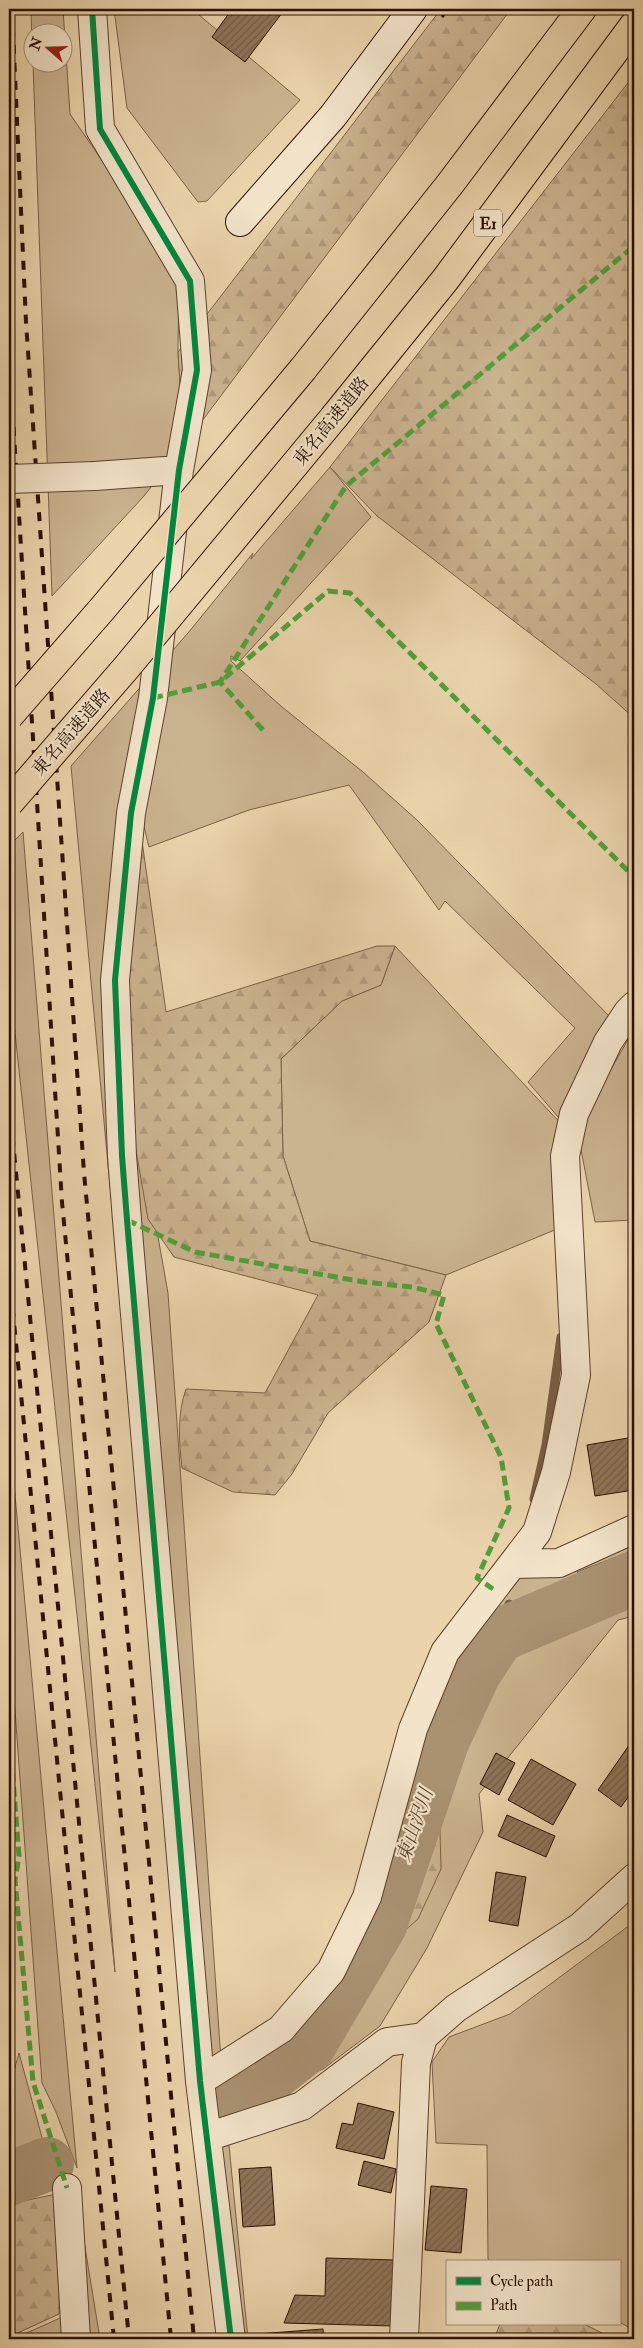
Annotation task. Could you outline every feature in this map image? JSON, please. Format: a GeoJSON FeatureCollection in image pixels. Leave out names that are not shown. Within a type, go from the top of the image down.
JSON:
{"type":"FeatureCollection","features":[{"type":"Feature","properties":{"kind":"highway"},"geometry":{"type":"LineString","coordinates":[[9,716],[104,608],[303,369],[450,184],[582,9]]}},
{"type":"Feature","properties":{"kind":"highway","name":"東名高速道路"},"geometry":{"type":"LineString","coordinates":[[9,802],[126,668],[445,280],[634,25]]}},
{"type":"Feature","properties":{"kind":"street"},"geometry":{"type":"LineString","coordinates":[[92,9],[100,129],[190,280],[197,370],[179,470],[153,698],[131,814],[115,980],[122,1156],[200,2081],[230,2339]]}},
{"type":"Feature","properties":{"kind":"street"},"geometry":{"type":"LineString","coordinates":[[240,222],[333,116],[413,9]]}},
{"type":"Feature","properties":{"kind":"street"},"geometry":{"type":"LineString","coordinates":[[9,479],[95,476],[179,470]]}},
{"type":"Feature","properties":{"kind":"street"},"geometry":{"type":"LineString","coordinates":[[200,2081],[281,2029],[331,1971],[367,1897],[413,1729],[444,1652],[537,1532],[556,1472],[576,1376],[565,1156],[574,1114],[608,1042],[634,1006]]}},
{"type":"Feature","properties":{"kind":"street"},"geometry":{"type":"LineString","coordinates":[[513,1564],[559,1562],[634,1529]]}},
{"type":"Feature","properties":{"kind":"street"},"geometry":{"type":"LineString","coordinates":[[207,2137],[302,2106],[388,2042],[423,2037],[456,2008],[580,1927],[634,1878]]}},
{"type":"Feature","properties":{"kind":"street"},"geometry":{"type":"LineString","coordinates":[[404,2339],[416,2063],[423,2037]]}},
{"type":"Feature","properties":{"kind":"street"},"geometry":{"type":"LineString","coordinates":[[67,2188],[76,2339]]}},
{"type":"Feature","properties":{"kind":"path"},"geometry":{"type":"LineString","coordinates":[[439,22],[448,9]]}},
{"type":"Feature","properties":{"kind":"green space"},"geometry":{"type":"Polygon","coordinates":[[[31,9],[63,9],[64,22],[31,22],[31,9]]]}},
{"type":"Feature","properties":{"kind":"green space"},"geometry":{"type":"Polygon","coordinates":[[[114,9],[192,9],[300,100],[207,201],[198,202],[127,108],[114,9]]]}},
{"type":"Feature","properties":{"kind":"green space"},"geometry":{"type":"Polygon","coordinates":[[[441,9],[511,9],[184,445],[178,352],[441,9]]]}},
{"type":"Feature","properties":{"kind":"green space"},"geometry":{"type":"Polygon","coordinates":[[[33,72],[67,72],[70,114],[179,272],[178,352],[184,445],[144,496],[52,596],[33,72]]]}},
{"type":"Feature","properties":{"kind":"green space"},"geometry":{"type":"Polygon","coordinates":[[[634,75],[634,718],[596,684],[377,516],[330,467],[634,75]]]}},
{"type":"Feature","properties":{"kind":"green space"},"geometry":{"type":"Polygon","coordinates":[[[330,467],[371,517],[240,661],[231,656],[231,661],[282,707],[363,772],[417,820],[612,1019],[565,1125],[528,1082],[575,1028],[445,901],[439,910],[349,785],[249,810],[149,847],[144,827],[133,890],[130,1080],[168,1293],[222,2075],[331,1971],[445,1652],[513,1564],[634,1529],[634,1616],[618,1620],[479,1794],[483,1832],[427,1948],[380,2026],[323,2069],[226,2115],[248,2339],[217,2339],[71,766],[188,633],[253,553],[251,559],[330,467]]]}},
{"type":"Feature","properties":{"kind":"green space"},"geometry":{"type":"Polygon","coordinates":[[[23,832],[115,1972],[9,976],[9,846],[23,832]]]}},
{"type":"Feature","properties":{"kind":"green space"},"geometry":{"type":"Polygon","coordinates":[[[142,841],[166,1012],[377,946],[395,946],[381,985],[342,1001],[281,1059],[283,1156],[310,1241],[446,1275],[429,1322],[328,1413],[292,1474],[275,1495],[233,1492],[182,1468],[180,1418],[186,1389],[265,1393],[318,1295],[174,1257],[148,1219],[135,1145],[127,1001],[142,841]]]}},
{"type":"Feature","properties":{"kind":"green space"},"geometry":{"type":"Polygon","coordinates":[[[395,946],[564,1127],[552,1181],[557,1229],[446,1275],[310,1241],[283,1156],[281,1059],[342,1001],[381,985],[395,946]]]}},
{"type":"Feature","properties":{"kind":"green space"},"geometry":{"type":"Polygon","coordinates":[[[634,1029],[634,1220],[595,1222],[577,1129],[634,1029]]]}},
{"type":"Feature","properties":{"kind":"green space"},"geometry":{"type":"Polygon","coordinates":[[[9,1433],[77,2168],[56,2112],[42,2083],[9,1627],[9,1433]]]}},
{"type":"Feature","properties":{"kind":"green space"},"geometry":{"type":"Polygon","coordinates":[[[634,1550],[634,1606],[611,1610],[577,1572],[634,1550]]]}},
{"type":"Feature","properties":{"kind":"green space"},"geometry":{"type":"Polygon","coordinates":[[[438,1757],[441,1869],[418,1919],[385,1948],[320,2047],[284,2078],[225,2112],[233,2090],[301,2036],[438,1757]]]}},
{"type":"Feature","properties":{"kind":"green space"},"geometry":{"type":"Polygon","coordinates":[[[634,1922],[634,2330],[620,2323],[620,2260],[488,2259],[487,2145],[436,2143],[432,2062],[449,2037],[510,2014],[634,1922]]]}},
{"type":"Feature","properties":{"kind":"green space"},"geometry":{"type":"Polygon","coordinates":[[[19,2053],[56,2189],[9,2206],[9,2089],[19,2053]]]}},
{"type":"Feature","properties":{"kind":"green space"},"geometry":{"type":"Polygon","coordinates":[[[61,2193],[59,2314],[9,2337],[9,2204],[61,2193]]]}},
{"type":"Feature","properties":{"kind":"green space"},"geometry":{"type":"Polygon","coordinates":[[[83,2235],[100,2339],[80,2339],[83,2235]]]}},
{"type":"Feature","properties":{"kind":"green space"},"geometry":{"type":"Polygon","coordinates":[[[67,2315],[69,2339],[13,2339],[67,2315]]]}},
{"type":"Feature","properties":{"kind":"green space"},"geometry":{"type":"Polygon","coordinates":[[[499,2326],[588,2326],[614,2339],[494,2339],[499,2326]]]}},
{"type":"Feature","properties":{"kind":"building"},"geometry":{"type":"Polygon","coordinates":[[[232,9],[285,9],[245,62],[212,37],[232,9]]]}},
{"type":"Feature","properties":{"kind":"building"},"geometry":{"type":"Polygon","coordinates":[[[634,1437],[634,1490],[595,1496],[587,1445],[634,1437]]]}},
{"type":"Feature","properties":{"kind":"building"},"geometry":{"type":"Polygon","coordinates":[[[634,1738],[634,1789],[621,1807],[598,1790],[634,1738]]]}},
{"type":"Feature","properties":{"kind":"building"},"geometry":{"type":"Polygon","coordinates":[[[496,1753],[515,1763],[499,1795],[480,1784],[496,1753]]]}},
{"type":"Feature","properties":{"kind":"building"},"geometry":{"type":"Polygon","coordinates":[[[531,1759],[576,1784],[553,1825],[508,1800],[531,1759]]]}},
{"type":"Feature","properties":{"kind":"building"},"geometry":{"type":"Polygon","coordinates":[[[507,1815],[555,1836],[546,1857],[498,1836],[507,1815]]]}},
{"type":"Feature","properties":{"kind":"building"},"geometry":{"type":"Polygon","coordinates":[[[496,1872],[526,1877],[518,1926],[489,1921],[496,1872]]]}},
{"type":"Feature","properties":{"kind":"building"},"geometry":{"type":"Polygon","coordinates":[[[358,2103],[394,2112],[384,2159],[336,2148],[342,2123],[353,2125],[358,2103]]]}},
{"type":"Feature","properties":{"kind":"building"},"geometry":{"type":"Polygon","coordinates":[[[364,2161],[396,2169],[391,2193],[358,2185],[364,2161]]]}},
{"type":"Feature","properties":{"kind":"building"},"geometry":{"type":"Polygon","coordinates":[[[271,2167],[275,2225],[243,2227],[239,2169],[271,2167]]]}},
{"type":"Feature","properties":{"kind":"building"},"geometry":{"type":"Polygon","coordinates":[[[431,2186],[467,2189],[461,2253],[425,2250],[431,2186]]]}},
{"type":"Feature","properties":{"kind":"building"},"geometry":{"type":"Polygon","coordinates":[[[326,2258],[396,2260],[394,2326],[284,2323],[295,2295],[325,2296],[326,2258]]]}},
{"type":"Feature","properties":{"kind":"building"},"geometry":{"type":"Polygon","coordinates":[[[323,2329],[324,2338],[356,2336],[357,2339],[258,2339],[257,2334],[323,2329]]]}},
{"type":"Feature","properties":{"kind":"waterway"},"geometry":{"type":"LineString","coordinates":[[534,1499],[546,1445],[561,1337]]}},
{"type":"Feature","properties":{"kind":"waterway","name":"東山沢川"},"geometry":{"type":"LineString","coordinates":[[220,2109],[257,2086],[309,2045],[380,1925],[442,1742],[474,1673],[498,1636],[634,1578]]}},
{"type":"Feature","properties":{"kind":"waterway"},"geometry":{"type":"LineString","coordinates":[[498,1636],[509,1604]]}},
{"type":"Feature","properties":{"kind":"waterway","name":"東山沢川"},"geometry":{"type":"LineString","coordinates":[[9,2179],[47,2164]]}},
{"type":"Feature","properties":{"kind":"railway"},"geometry":{"type":"LineString","coordinates":[[12,9],[26,322],[84,1173],[194,2339]]}},
{"type":"Feature","properties":{"kind":"railway"},"geometry":{"type":"LineString","coordinates":[[9,355],[62,1202],[171,2339]]}},
{"type":"Feature","properties":{"kind":"railway"},"geometry":{"type":"LineString","coordinates":[[9,1100],[129,2339]]}},
{"type":"Feature","properties":{"kind":"railway"},"geometry":{"type":"LineString","coordinates":[[9,1272],[114,2339]]}},
{"type":"Feature","properties":{"kind":"marked path"},"geometry":{"type":"LineString","coordinates":[[263,730],[220,682],[346,486],[634,246]]}},
{"type":"Feature","properties":{"kind":"marked path"},"geometry":{"type":"LineString","coordinates":[[153,698],[220,682],[328,591],[350,593],[634,877]]}},
{"type":"Feature","properties":{"kind":"marked path"},"geometry":{"type":"LineString","coordinates":[[127,1220],[195,1252],[364,1282],[412,1287],[444,1295],[436,1324],[501,1457],[509,1508],[477,1578],[493,1589]]}},
{"type":"Feature","properties":{"kind":"marked path"},"geometry":{"type":"LineString","coordinates":[[9,1727],[19,1856],[15,1880],[33,2082],[67,2188]]}},
{"type":"Feature","properties":{"kind":"cycle path"},"geometry":{"type":"LineString","coordinates":[[92,9],[100,129],[190,281],[197,370],[179,470],[153,698],[131,813],[115,980],[122,1156],[200,2081],[231,2339]]}}]}
